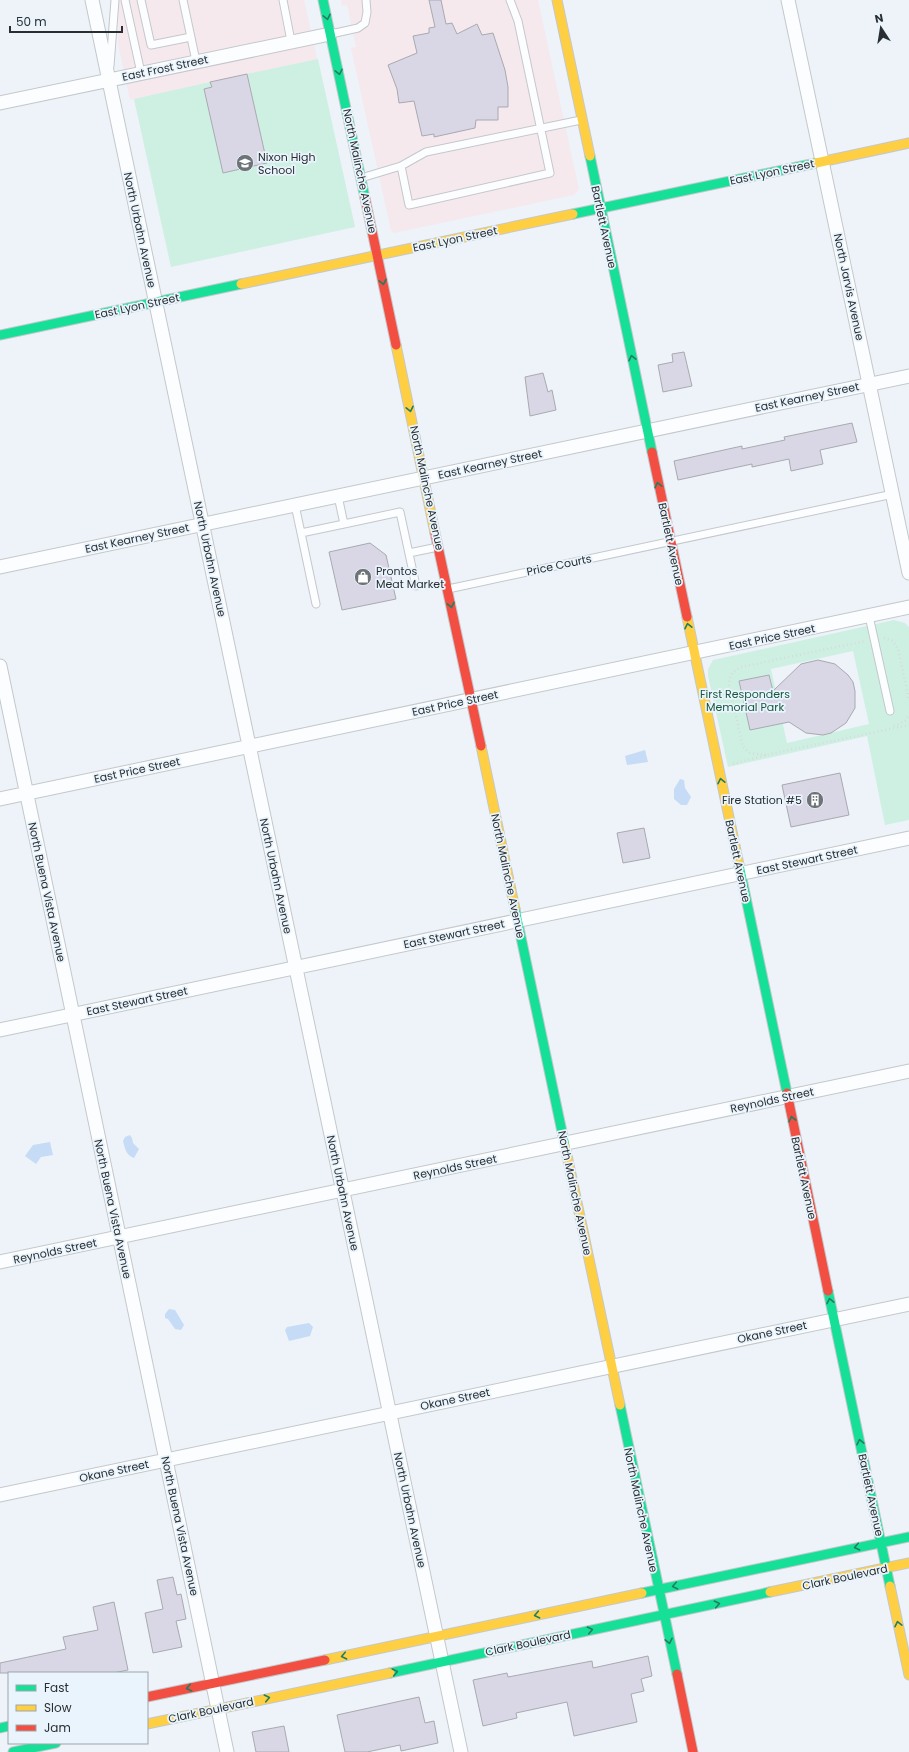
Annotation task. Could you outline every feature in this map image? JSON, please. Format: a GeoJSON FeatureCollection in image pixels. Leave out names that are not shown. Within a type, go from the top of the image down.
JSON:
{"type":"FeatureCollection","features":[{"type":"Feature","properties":{"kind":"main road","name":"North Malinche Avenue"},"geometry":{"type":"LineString","coordinates":[[323,0],[693,1752]]}},
{"type":"Feature","properties":{"kind":"main road","name":"Bartlett Avenue"},"geometry":{"type":"LineString","coordinates":[[557,0],[909,1675]]}},
{"type":"Feature","properties":{"kind":"main road","name":"East Lyon Street"},"geometry":{"type":"LineString","coordinates":[[0,335],[909,143]]}},
{"type":"Feature","properties":{"kind":"main road"},"geometry":{"type":"LineString","coordinates":[[148,1697],[909,1536]]}},
{"type":"Feature","properties":{"kind":"main road","name":"Clark Boulevard"},"geometry":{"type":"LineString","coordinates":[[148,1724],[909,1563]]}},
{"type":"Feature","properties":{"kind":"main road"},"geometry":{"type":"LineString","coordinates":[[13,1752],[51,1744]]}},
{"type":"Feature","properties":{"kind":"street","name":"North Urbahn Avenue"},"geometry":{"type":"LineString","coordinates":[[92,0],[461,1752]]}},
{"type":"Feature","properties":{"kind":"street","name":"North Jarvis Avenue"},"geometry":{"type":"LineString","coordinates":[[788,0],[909,573]]}},
{"type":"Feature","properties":{"kind":"street","name":"East Frost Street"},"geometry":{"type":"LineString","coordinates":[[0,102],[330,34]]}},
{"type":"Feature","properties":{"kind":"street","name":"East Kearney Street"},"geometry":{"type":"LineString","coordinates":[[0,567],[909,376]]}},
{"type":"Feature","properties":{"kind":"street","name":"East Price Street"},"geometry":{"type":"LineString","coordinates":[[0,799],[909,608]]}},
{"type":"Feature","properties":{"kind":"street","name":"North Buena Vista Avenue"},"geometry":{"type":"LineString","coordinates":[[0,666],[227,1752]]}},
{"type":"Feature","properties":{"kind":"street","name":"East Stewart Street"},"geometry":{"type":"LineString","coordinates":[[0,1030],[909,838]]}},
{"type":"Feature","properties":{"kind":"street","name":"Reynolds Street"},"geometry":{"type":"LineString","coordinates":[[0,1262],[909,1071]]}},
{"type":"Feature","properties":{"kind":"street","name":"Okane Street"},"geometry":{"type":"LineString","coordinates":[[0,1495],[909,1304]]}},
{"type":"Feature","properties":{"kind":"lane"},"geometry":{"type":"LineString","coordinates":[[109,80],[115,0]]}},
{"type":"Feature","properties":{"kind":"lane"},"geometry":{"type":"LineString","coordinates":[[125,0],[141,73]]}},
{"type":"Feature","properties":{"kind":"lane"},"geometry":{"type":"LineString","coordinates":[[141,0],[151,45],[191,37]]}},
{"type":"Feature","properties":{"kind":"lane"},"geometry":{"type":"LineString","coordinates":[[183,0],[196,61]]}},
{"type":"Feature","properties":{"kind":"lane"},"geometry":{"type":"LineString","coordinates":[[283,0],[291,41]]}},
{"type":"Feature","properties":{"kind":"lane"},"geometry":{"type":"LineString","coordinates":[[330,34],[358,28],[365,23],[367,12],[366,0]]}},
{"type":"Feature","properties":{"kind":"lane"},"geometry":{"type":"LineString","coordinates":[[401,166],[409,205],[550,173],[518,20],[510,0]]}},
{"type":"Feature","properties":{"kind":"lane"},"geometry":{"type":"LineString","coordinates":[[361,178],[401,166],[426,152],[582,120]]}},
{"type":"Feature","properties":{"kind":"lane","name":"Price Courts"},"geometry":{"type":"LineString","coordinates":[[448,589],[892,494]]}},
{"type":"Feature","properties":{"kind":"lane"},"geometry":{"type":"LineString","coordinates":[[338,496],[344,524]]}},
{"type":"Feature","properties":{"kind":"lane"},"geometry":{"type":"LineString","coordinates":[[295,505],[316,604]]}},
{"type":"Feature","properties":{"kind":"lane"},"geometry":{"type":"LineString","coordinates":[[302,533],[400,512],[416,586]]}},
{"type":"Feature","properties":{"kind":"lane"},"geometry":{"type":"LineString","coordinates":[[409,554],[439,547]]}},
{"type":"Feature","properties":{"kind":"lane"},"geometry":{"type":"LineString","coordinates":[[869,616],[890,711]]}},
{"type":"Feature","properties":{"kind":"path"},"geometry":{"type":"LineString","coordinates":[[880,638],[890,639],[898,649],[909,700]]}},
{"type":"Feature","properties":{"kind":"path"},"geometry":{"type":"LineString","coordinates":[[766,755],[750,753],[743,747],[729,685],[730,677],[733,672],[741,667],[869,640]]}},
{"type":"Feature","properties":{"kind":"path"},"geometry":{"type":"LineString","coordinates":[[890,728],[905,721],[909,716]]}},
{"type":"Feature","properties":{"kind":"path"},"geometry":{"type":"LineString","coordinates":[[731,764],[766,755],[909,725]]}},
{"type":"Feature","properties":{"kind":"shaded area","name":"Nixon High School"},"geometry":{"type":"Polygon","coordinates":[[[118,0],[304,0],[355,227],[171,267],[134,99],[130,100],[118,44],[118,0]]]}},
{"type":"Feature","properties":{"kind":"shaded area"},"geometry":{"type":"Polygon","coordinates":[[[341,0],[538,0],[579,189],[574,195],[394,233],[391,231],[351,48],[356,47],[347,5],[342,6],[341,0]]]}},
{"type":"Feature","properties":{"kind":"green space"},"geometry":{"type":"Polygon","coordinates":[[[318,59],[355,227],[171,267],[134,99],[210,82],[212,87],[204,89],[223,173],[267,163],[247,74],[318,59]]]}},
{"type":"Feature","properties":{"kind":"green space","name":"First Responders Memorial Park"},"geometry":{"type":"Polygon","coordinates":[[[894,620],[905,623],[909,627],[909,820],[885,825],[867,736],[728,767],[708,676],[708,669],[713,660],[894,620]],[[853,651],[771,669],[787,743],[869,724],[853,651]]]}},
{"type":"Feature","properties":{"kind":"water"},"geometry":{"type":"Polygon","coordinates":[[[645,750],[648,762],[627,765],[625,756],[645,750]]]}},
{"type":"Feature","properties":{"kind":"water"},"geometry":{"type":"Polygon","coordinates":[[[680,779],[684,780],[685,788],[691,797],[687,805],[681,805],[674,799],[674,789],[680,779]]]}},
{"type":"Feature","properties":{"kind":"water"},"geometry":{"type":"Polygon","coordinates":[[[130,1135],[133,1143],[139,1149],[134,1158],[131,1157],[125,1149],[123,1141],[125,1137],[130,1135]]]}},
{"type":"Feature","properties":{"kind":"water"},"geometry":{"type":"Polygon","coordinates":[[[50,1142],[53,1155],[41,1157],[36,1164],[25,1156],[33,1145],[50,1142]]]}},
{"type":"Feature","properties":{"kind":"water"},"geometry":{"type":"Polygon","coordinates":[[[169,1309],[175,1310],[184,1325],[181,1330],[175,1329],[168,1319],[165,1318],[165,1314],[169,1309]]]}},
{"type":"Feature","properties":{"kind":"water"},"geometry":{"type":"Polygon","coordinates":[[[309,1323],[313,1327],[310,1336],[289,1341],[285,1330],[287,1327],[309,1323]]]}},
{"type":"Feature","properties":{"kind":"building"},"geometry":{"type":"Polygon","coordinates":[[[429,0],[441,0],[446,24],[452,23],[457,34],[477,24],[482,35],[493,33],[505,70],[508,87],[508,107],[498,107],[498,120],[476,120],[475,128],[434,137],[434,134],[422,136],[414,101],[399,103],[397,89],[388,65],[417,53],[413,36],[429,33],[429,28],[435,27],[429,0]]]}},
{"type":"Feature","properties":{"kind":"building"},"geometry":{"type":"Polygon","coordinates":[[[247,74],[267,163],[223,173],[204,89],[212,87],[210,82],[247,74]]]}},
{"type":"Feature","properties":{"kind":"building"},"geometry":{"type":"Polygon","coordinates":[[[684,352],[692,386],[663,392],[658,365],[673,362],[672,354],[684,352]]]}},
{"type":"Feature","properties":{"kind":"building"},"geometry":{"type":"Polygon","coordinates":[[[543,373],[548,392],[552,390],[556,410],[530,416],[525,377],[543,373]]]}},
{"type":"Feature","properties":{"kind":"building"},"geometry":{"type":"Polygon","coordinates":[[[852,423],[857,442],[820,450],[823,464],[791,471],[789,459],[752,467],[752,464],[678,480],[674,461],[742,446],[742,449],[785,440],[784,437],[852,423]]]}},
{"type":"Feature","properties":{"kind":"building","name":"Prontos Meat Market"},"geometry":{"type":"Polygon","coordinates":[[[370,543],[386,555],[396,599],[342,610],[329,552],[370,543]]]}},
{"type":"Feature","properties":{"kind":"building"},"geometry":{"type":"Polygon","coordinates":[[[818,660],[835,664],[848,675],[853,682],[855,691],[855,708],[846,723],[831,733],[823,735],[806,733],[789,722],[750,730],[739,681],[769,675],[773,691],[801,664],[818,660]]]}},
{"type":"Feature","properties":{"kind":"building","name":"Fire Station #5"},"geometry":{"type":"Polygon","coordinates":[[[840,773],[849,815],[791,827],[782,785],[840,773]]]}},
{"type":"Feature","properties":{"kind":"building"},"geometry":{"type":"Polygon","coordinates":[[[644,828],[650,858],[623,863],[617,833],[644,828]]]}},
{"type":"Feature","properties":{"kind":"building"},"geometry":{"type":"Polygon","coordinates":[[[173,1577],[177,1595],[181,1594],[186,1619],[176,1621],[182,1647],[153,1653],[145,1613],[163,1609],[157,1580],[173,1577]]]}},
{"type":"Feature","properties":{"kind":"building"},"geometry":{"type":"Polygon","coordinates":[[[114,1602],[128,1670],[118,1672],[0,1673],[0,1663],[66,1649],[63,1637],[98,1630],[93,1607],[114,1602]]]}},
{"type":"Feature","properties":{"kind":"building"},"geometry":{"type":"Polygon","coordinates":[[[648,1656],[652,1676],[641,1679],[644,1691],[631,1694],[637,1722],[574,1736],[567,1702],[516,1713],[517,1718],[483,1726],[473,1680],[507,1673],[508,1677],[592,1661],[593,1668],[648,1656]]]}},
{"type":"Feature","properties":{"kind":"building"},"geometry":{"type":"Polygon","coordinates":[[[419,1697],[425,1723],[434,1721],[438,1743],[401,1751],[400,1745],[367,1752],[345,1752],[337,1715],[419,1697]]]}},
{"type":"Feature","properties":{"kind":"building"},"geometry":{"type":"Polygon","coordinates":[[[284,1726],[289,1752],[256,1752],[252,1732],[284,1726]]]}},
{"type":"Feature","properties":{"kind":"traffic: fast"},"geometry":{"type":"LineString","coordinates":[[323,0],[365,198]]}},
{"type":"Feature","properties":{"kind":"traffic: fast"},"geometry":{"type":"LineString","coordinates":[[590,156],[652,452]]}},
{"type":"Feature","properties":{"kind":"traffic: fast"},"geometry":{"type":"LineString","coordinates":[[573,214],[816,163]]}},
{"type":"Feature","properties":{"kind":"traffic: fast"},"geometry":{"type":"LineString","coordinates":[[0,335],[241,284]]}},
{"type":"Feature","properties":{"kind":"traffic: fast"},"geometry":{"type":"LineString","coordinates":[[739,865],[787,1093]]}},
{"type":"Feature","properties":{"kind":"traffic: fast"},"geometry":{"type":"LineString","coordinates":[[515,909],[565,1146]]}},
{"type":"Feature","properties":{"kind":"traffic: fast"},"geometry":{"type":"LineString","coordinates":[[828,1291],[890,1586]]}},
{"type":"Feature","properties":{"kind":"traffic: fast"},"geometry":{"type":"LineString","coordinates":[[620,1405],[677,1674]]}},
{"type":"Feature","properties":{"kind":"traffic: fast"},"geometry":{"type":"LineString","coordinates":[[642,1593],[909,1537]]}},
{"type":"Feature","properties":{"kind":"traffic: fast"},"geometry":{"type":"LineString","coordinates":[[390,1673],[770,1592]]}},
{"type":"Feature","properties":{"kind":"traffic: fast"},"geometry":{"type":"LineString","coordinates":[[0,1728],[8,1726]]}},
{"type":"Feature","properties":{"kind":"traffic: fast"},"geometry":{"type":"LineString","coordinates":[[13,1752],[51,1744]]}},
{"type":"Feature","properties":{"kind":"traffic: slow"},"geometry":{"type":"LineString","coordinates":[[557,0],[590,156]]}},
{"type":"Feature","properties":{"kind":"traffic: slow"},"geometry":{"type":"LineString","coordinates":[[816,163],[909,143]]}},
{"type":"Feature","properties":{"kind":"traffic: slow"},"geometry":{"type":"LineString","coordinates":[[241,284],[573,214]]}},
{"type":"Feature","properties":{"kind":"traffic: slow"},"geometry":{"type":"LineString","coordinates":[[396,345],[435,533]]}},
{"type":"Feature","properties":{"kind":"traffic: slow"},"geometry":{"type":"LineString","coordinates":[[687,617],[739,865]]}},
{"type":"Feature","properties":{"kind":"traffic: slow"},"geometry":{"type":"LineString","coordinates":[[481,746],[515,909]]}},
{"type":"Feature","properties":{"kind":"traffic: slow"},"geometry":{"type":"LineString","coordinates":[[565,1146],[620,1405]]}},
{"type":"Feature","properties":{"kind":"traffic: slow"},"geometry":{"type":"LineString","coordinates":[[770,1592],[909,1563]]}},
{"type":"Feature","properties":{"kind":"traffic: slow"},"geometry":{"type":"LineString","coordinates":[[890,1586],[909,1675]]}},
{"type":"Feature","properties":{"kind":"traffic: slow"},"geometry":{"type":"LineString","coordinates":[[325,1660],[642,1593]]}},
{"type":"Feature","properties":{"kind":"traffic: slow"},"geometry":{"type":"LineString","coordinates":[[148,1724],[390,1673]]}},
{"type":"Feature","properties":{"kind":"traffic: jam"},"geometry":{"type":"LineString","coordinates":[[365,198],[396,345]]}},
{"type":"Feature","properties":{"kind":"traffic: jam"},"geometry":{"type":"LineString","coordinates":[[652,452],[687,617]]}},
{"type":"Feature","properties":{"kind":"traffic: jam"},"geometry":{"type":"LineString","coordinates":[[435,533],[481,746]]}},
{"type":"Feature","properties":{"kind":"traffic: jam"},"geometry":{"type":"LineString","coordinates":[[787,1093],[828,1291]]}},
{"type":"Feature","properties":{"kind":"traffic: jam"},"geometry":{"type":"LineString","coordinates":[[148,1697],[325,1660]]}},
{"type":"Feature","properties":{"kind":"traffic: jam"},"geometry":{"type":"LineString","coordinates":[[677,1674],[693,1752]]}},
{"type":"Feature","properties":{"kind":"place","name":"Nixon High School"},"geometry":{"type":"Point","coordinates":[245,163]}},
{"type":"Feature","properties":{"kind":"place","name":"Prontos Meat Market"},"geometry":{"type":"Point","coordinates":[363,577]}},
{"type":"Feature","properties":{"kind":"place","name":"Fire Station #5"},"geometry":{"type":"Point","coordinates":[815,800]}}]}
